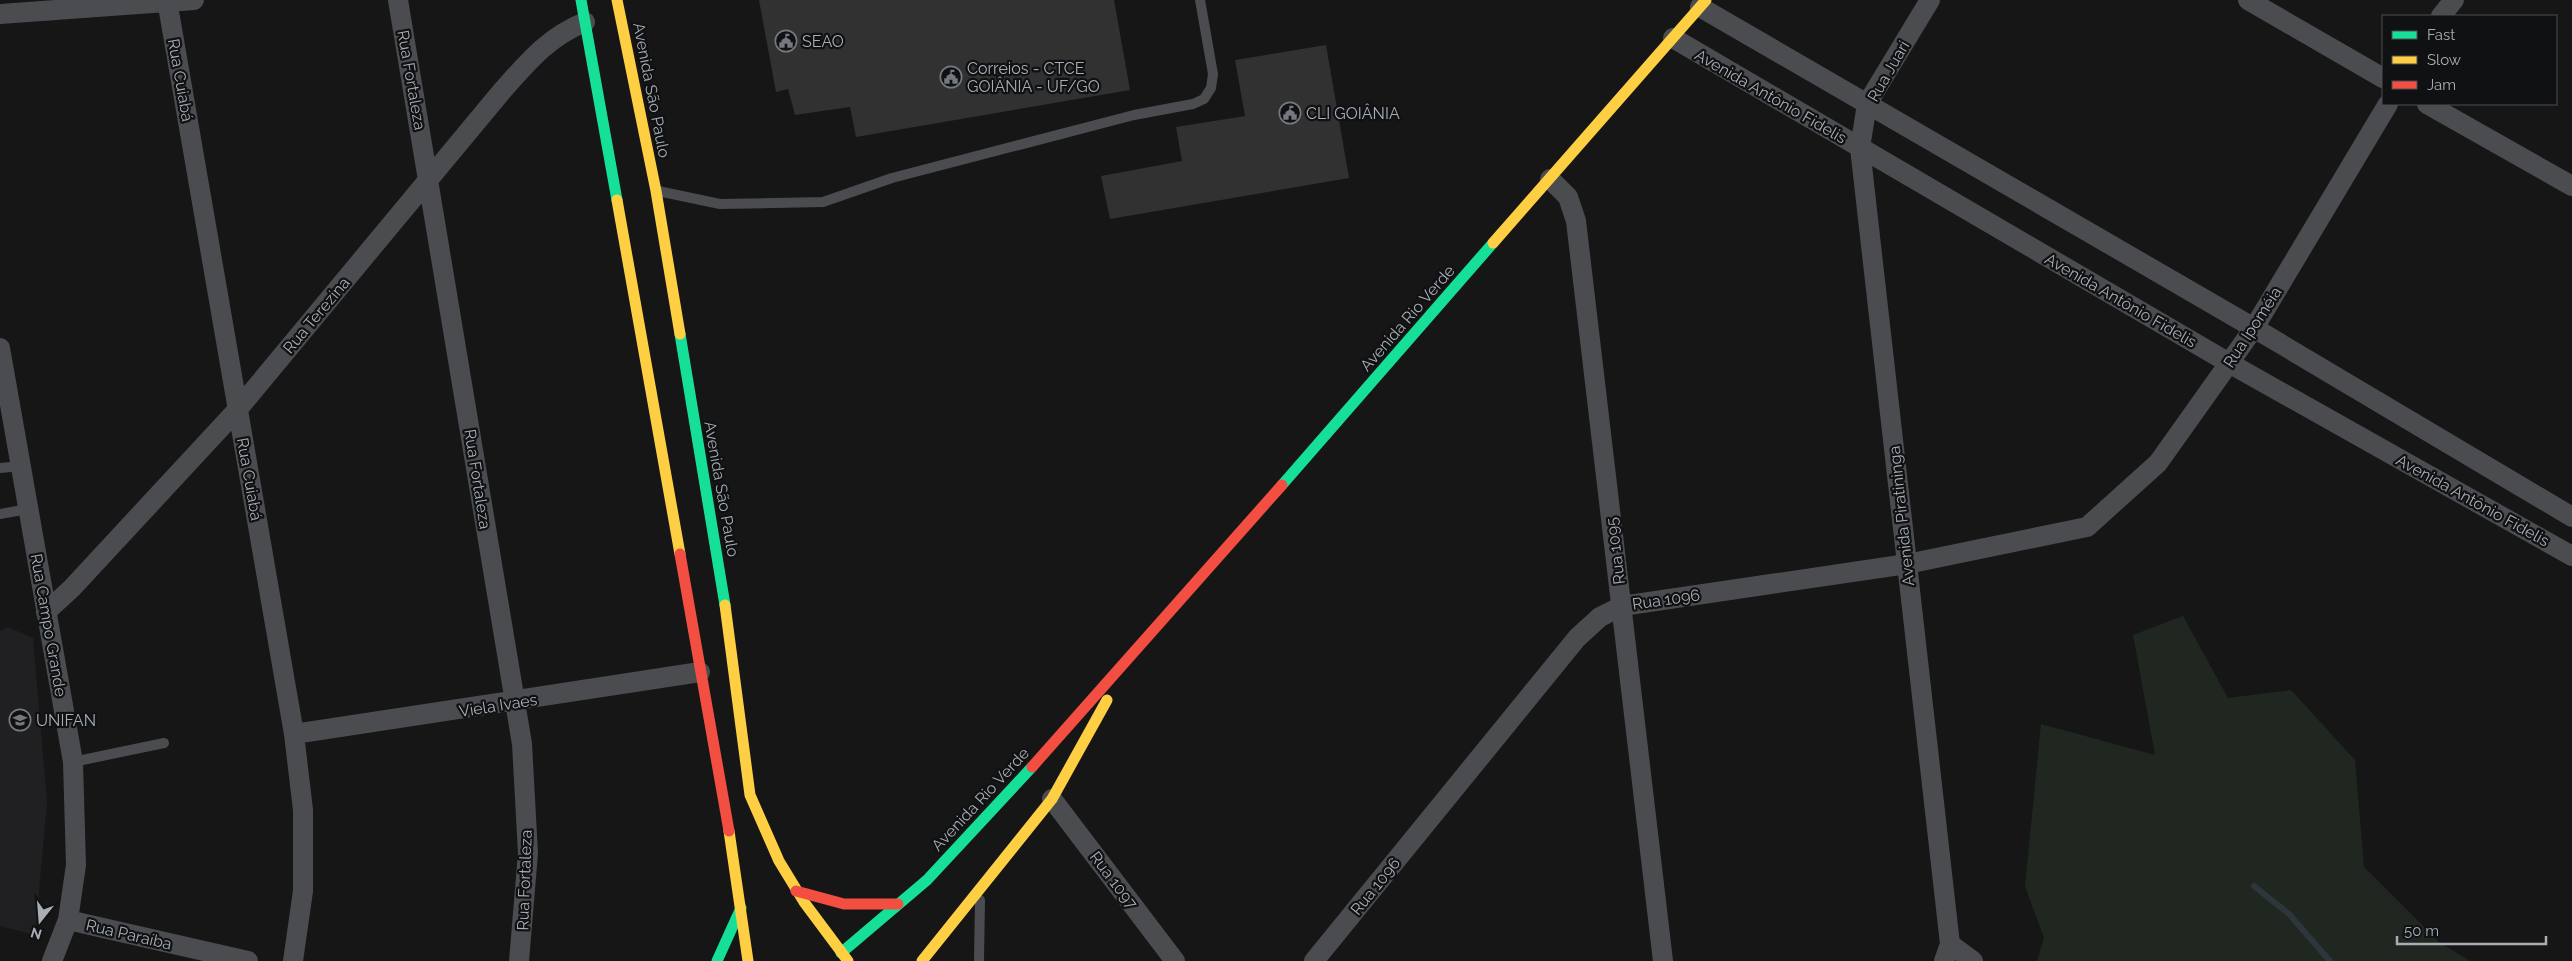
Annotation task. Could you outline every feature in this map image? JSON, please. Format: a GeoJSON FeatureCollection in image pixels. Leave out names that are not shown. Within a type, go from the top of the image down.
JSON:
{"type":"FeatureCollection","features":[{"type":"Feature","properties":{"kind":"main road"},"geometry":{"type":"LineString","coordinates":[[581,0],[700,672],[741,908],[748,961]]}},
{"type":"Feature","properties":{"kind":"main road","name":"Avenida São Paulo"},"geometry":{"type":"LineString","coordinates":[[617,0],[656,191],[727,619],[750,795],[759,822],[796,891],[841,958]]}},
{"type":"Feature","properties":{"kind":"main road","name":"Avenida Rio Verde"},"geometry":{"type":"LineString","coordinates":[[841,958],[898,904],[927,880],[1131,658],[1703,3]]}},
{"type":"Feature","properties":{"kind":"main road"},"geometry":{"type":"LineString","coordinates":[[609,18],[617,43],[630,68]]}},
{"type":"Feature","properties":{"kind":"main road","name":"Avenida Rio Verde"},"geometry":{"type":"LineString","coordinates":[[922,961],[1052,799],[1131,658]]}},
{"type":"Feature","properties":{"kind":"main road"},"geometry":{"type":"LineString","coordinates":[[796,891],[844,904],[898,904]]}},
{"type":"Feature","properties":{"kind":"main road"},"geometry":{"type":"LineString","coordinates":[[717,961],[741,908]]}},
{"type":"Feature","properties":{"kind":"street"},"geometry":{"type":"LineString","coordinates":[[0,14],[194,0]]}},
{"type":"Feature","properties":{"kind":"street","name":"Rua Fortaleza"},"geometry":{"type":"LineString","coordinates":[[398,0],[522,744],[528,853],[519,961]]}},
{"type":"Feature","properties":{"kind":"street","name":"Rua Juari"},"geometry":{"type":"LineString","coordinates":[[1860,148],[1867,104],[1930,0]]}},
{"type":"Feature","properties":{"kind":"street"},"geometry":{"type":"LineString","coordinates":[[2248,0],[2382,77]]}},
{"type":"Feature","properties":{"kind":"street"},"geometry":{"type":"LineString","coordinates":[[2442,15],[2454,0]]}},
{"type":"Feature","properties":{"kind":"street","name":"Rua Cuiabá"},"geometry":{"type":"LineString","coordinates":[[167,1],[294,734],[303,810],[303,891],[293,961]]}},
{"type":"Feature","properties":{"kind":"street","name":"Avenida Antônio Fidelis"},"geometry":{"type":"LineString","coordinates":[[1703,3],[1867,104],[2254,328],[2572,518]]}},
{"type":"Feature","properties":{"kind":"street","name":"Rua Terezina"},"geometry":{"type":"LineString","coordinates":[[46,612],[72,588],[238,409],[536,54],[556,36],[585,22]]}},
{"type":"Feature","properties":{"kind":"street","name":"Avenida Antônio Fidelis"},"geometry":{"type":"LineString","coordinates":[[1673,38],[2229,363],[2572,556]]}},
{"type":"Feature","properties":{"kind":"street","name":"Rua Ipoméia"},"geometry":{"type":"LineString","coordinates":[[2087,527],[2158,463],[2254,328],[2387,105]]}},
{"type":"Feature","properties":{"kind":"street"},"geometry":{"type":"LineString","coordinates":[[2429,105],[2572,186]]}},
{"type":"Feature","properties":{"kind":"street","name":"Avenida Piratininga"},"geometry":{"type":"LineString","coordinates":[[1860,148],[1942,884],[1947,952]]}},
{"type":"Feature","properties":{"kind":"street","name":"Rua 1095"},"geometry":{"type":"LineString","coordinates":[[1550,179],[1568,197],[1576,221],[1663,961]]}},
{"type":"Feature","properties":{"kind":"street","name":"Rua Campo Grande"},"geometry":{"type":"LineString","coordinates":[[0,348],[73,762],[76,865],[68,920],[52,961]]}},
{"type":"Feature","properties":{"kind":"street","name":"Rua 1096"},"geometry":{"type":"LineString","coordinates":[[1314,961],[1577,638],[1600,617],[1622,606],[1907,564],[2087,527]]}},
{"type":"Feature","properties":{"kind":"street","name":"Viela Ivaes"},"geometry":{"type":"LineString","coordinates":[[294,734],[515,702],[700,672]]}},
{"type":"Feature","properties":{"kind":"street","name":"Rua 1097"},"geometry":{"type":"LineString","coordinates":[[1052,799],[1176,961]]}},
{"type":"Feature","properties":{"kind":"street","name":"Rua Paraíba"},"geometry":{"type":"LineString","coordinates":[[68,920],[248,961]]}},
{"type":"Feature","properties":{"kind":"street"},"geometry":{"type":"LineString","coordinates":[[1947,952],[1973,961]]}},
{"type":"Feature","properties":{"kind":"lane"},"geometry":{"type":"LineString","coordinates":[[656,191],[720,204],[823,202],[892,178],[1134,115],[1193,104],[1204,99],[1211,88],[1213,74],[1200,0]]}},
{"type":"Feature","properties":{"kind":"lane"},"geometry":{"type":"LineString","coordinates":[[0,468],[20,466]]}},
{"type":"Feature","properties":{"kind":"lane"},"geometry":{"type":"LineString","coordinates":[[0,514],[28,509]]}},
{"type":"Feature","properties":{"kind":"lane"},"geometry":{"type":"LineString","coordinates":[[73,762],[164,743]]}},
{"type":"Feature","properties":{"kind":"lane"},"geometry":{"type":"LineString","coordinates":[[979,961],[980,890]]}},
{"type":"Feature","properties":{"kind":"shaded area"},"geometry":{"type":"Polygon","coordinates":[[[2183,616],[2228,698],[2291,690],[2355,760],[2364,867],[2439,942],[2470,961],[2037,961],[2044,938],[2025,886],[2041,724],[2155,755],[2133,635],[2183,616]]]}},
{"type":"Feature","properties":{"kind":"shaded area","name":"UNIFAN"},"geometry":{"type":"Polygon","coordinates":[[[8,627],[33,638],[47,802],[35,935],[0,926],[0,631],[8,627]]]}},
{"type":"Feature","properties":{"kind":"building","name":"Correios - CTCE GOIÂNIA - UF/GO"},"geometry":{"type":"Polygon","coordinates":[[[759,0],[1114,0],[1130,90],[856,137],[850,107],[795,115],[788,89],[776,92],[759,0]]]}},
{"type":"Feature","properties":{"kind":"building"},"geometry":{"type":"Polygon","coordinates":[[[1326,45],[1349,178],[1110,219],[1101,176],[1182,161],[1176,127],[1245,116],[1235,60],[1326,45]]]}},
{"type":"Feature","properties":{"kind":"waterway"},"geometry":{"type":"LineString","coordinates":[[2254,886],[2289,914],[2330,961]]}},
{"type":"Feature","properties":{"kind":"traffic: fast"},"geometry":{"type":"LineString","coordinates":[[581,0],[617,200]]}},
{"type":"Feature","properties":{"kind":"traffic: fast"},"geometry":{"type":"LineString","coordinates":[[1282,485],[1493,243]]}},
{"type":"Feature","properties":{"kind":"traffic: fast"},"geometry":{"type":"LineString","coordinates":[[680,334],[725,605]]}},
{"type":"Feature","properties":{"kind":"traffic: fast"},"geometry":{"type":"LineString","coordinates":[[841,953],[927,880],[1032,767]]}},
{"type":"Feature","properties":{"kind":"traffic: fast"},"geometry":{"type":"LineString","coordinates":[[717,961],[741,908]]}},
{"type":"Feature","properties":{"kind":"traffic: slow"},"geometry":{"type":"LineString","coordinates":[[617,0],[656,191],[680,334]]}},
{"type":"Feature","properties":{"kind":"traffic: slow"},"geometry":{"type":"LineString","coordinates":[[1493,243],[1706,0]]}},
{"type":"Feature","properties":{"kind":"traffic: slow"},"geometry":{"type":"LineString","coordinates":[[617,200],[680,554]]}},
{"type":"Feature","properties":{"kind":"traffic: slow"},"geometry":{"type":"LineString","coordinates":[[725,605],[750,795],[779,861],[804,902],[848,961]]}},
{"type":"Feature","properties":{"kind":"traffic: slow"},"geometry":{"type":"LineString","coordinates":[[922,961],[1052,799],[1107,700]]}},
{"type":"Feature","properties":{"kind":"traffic: slow"},"geometry":{"type":"LineString","coordinates":[[729,831],[748,961]]}},
{"type":"Feature","properties":{"kind":"traffic: jam"},"geometry":{"type":"LineString","coordinates":[[1032,767],[1282,485]]}},
{"type":"Feature","properties":{"kind":"traffic: jam"},"geometry":{"type":"LineString","coordinates":[[680,554],[729,831]]}},
{"type":"Feature","properties":{"kind":"traffic: jam"},"geometry":{"type":"LineString","coordinates":[[796,891],[844,904],[898,904]]}},
{"type":"Feature","properties":{"kind":"place","name":"SEAO"},"geometry":{"type":"Point","coordinates":[786,41]}},
{"type":"Feature","properties":{"kind":"place","name":"Correios - CTCE GOIÂNIA - UF/GO"},"geometry":{"type":"Point","coordinates":[951,77]}},
{"type":"Feature","properties":{"kind":"place","name":"CLI GOIÂNIA"},"geometry":{"type":"Point","coordinates":[1290,113]}},
{"type":"Feature","properties":{"kind":"place","name":"UNIFAN"},"geometry":{"type":"Point","coordinates":[20,720]}}]}
